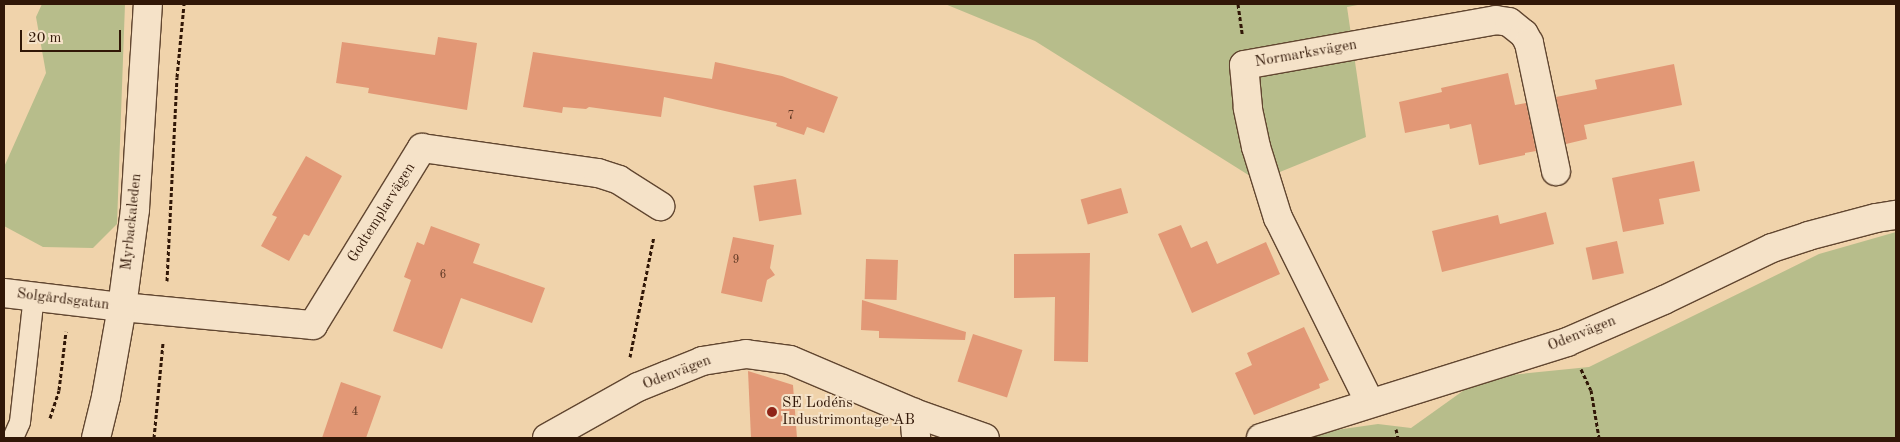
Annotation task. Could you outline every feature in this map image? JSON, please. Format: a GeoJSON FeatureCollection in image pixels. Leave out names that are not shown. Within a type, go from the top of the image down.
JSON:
{"type":"FeatureCollection","features":[{"type":"Feature","properties":{"kind":"street","name":"Myrbackaleden"},"geometry":{"type":"LineString","coordinates":[[96,438],[106,397],[122,308],[135,209],[148,4]]}},
{"type":"Feature","properties":{"kind":"street","name":"Normarksvägen"},"geometry":{"type":"LineString","coordinates":[[1370,403],[1278,218],[1256,147],[1248,108],[1244,65],[1496,20],[1509,22],[1524,34],[1529,43],[1556,171]]}},
{"type":"Feature","properties":{"kind":"street","name":"Godtemplarvägen"},"geometry":{"type":"LineString","coordinates":[[122,308],[313,325],[422,148],[598,173],[620,180],[660,206]]}},
{"type":"Feature","properties":{"kind":"street","name":"Odenvägen"},"geometry":{"type":"LineString","coordinates":[[1261,438],[1567,342],[1664,300],[1772,248],[1842,227],[1896,215]]}},
{"type":"Feature","properties":{"kind":"street","name":"Solgårdsgatan"},"geometry":{"type":"LineString","coordinates":[[4,293],[122,308]]}},
{"type":"Feature","properties":{"kind":"street","name":"Odenvägen"},"geometry":{"type":"LineString","coordinates":[[547,438],[638,388],[702,361],[728,355],[763,355],[790,360],[915,426],[985,438]]}},
{"type":"Feature","properties":{"kind":"lane"},"geometry":{"type":"LineString","coordinates":[[13,438],[20,422],[34,296]]}},
{"type":"Feature","properties":{"kind":"path"},"geometry":{"type":"LineString","coordinates":[[154,438],[156,406],[161,378],[177,77],[184,4]]}},
{"type":"Feature","properties":{"kind":"path"},"geometry":{"type":"LineString","coordinates":[[638,388],[629,364],[660,206]]}},
{"type":"Feature","properties":{"kind":"path"},"geometry":{"type":"LineString","coordinates":[[1567,342],[1591,390],[1599,438]]}},
{"type":"Feature","properties":{"kind":"green space"},"geometry":{"type":"Polygon","coordinates":[[[42,4],[125,4],[117,224],[93,248],[43,247],[4,226],[4,167],[46,73],[36,17],[42,4]]]}},
{"type":"Feature","properties":{"kind":"green space"},"geometry":{"type":"Polygon","coordinates":[[[945,4],[1363,4],[1347,7],[1366,137],[1258,181],[1035,41],[945,4]]]}},
{"type":"Feature","properties":{"kind":"green space"},"geometry":{"type":"Polygon","coordinates":[[[1896,232],[1896,438],[1310,438],[1336,430],[1378,424],[1411,428],[1481,378],[1589,367],[1819,254],[1896,232]]]}},
{"type":"Feature","properties":{"kind":"building"},"geometry":{"type":"Polygon","coordinates":[[[438,37],[477,43],[467,110],[368,93],[369,88],[336,83],[342,42],[435,55],[438,37]]]}},
{"type":"Feature","properties":{"kind":"building"},"geometry":{"type":"Polygon","coordinates":[[[533,52],[712,79],[715,62],[782,76],[838,97],[824,133],[807,127],[804,135],[776,126],[777,123],[664,97],[661,117],[589,107],[586,109],[563,107],[562,113],[523,107],[533,52]]]}},
{"type":"Feature","properties":{"kind":"building"},"geometry":{"type":"Polygon","coordinates":[[[1674,64],[1682,105],[1584,125],[1587,139],[1566,144],[1556,97],[1597,89],[1595,80],[1674,64]]]}},
{"type":"Feature","properties":{"kind":"building"},"geometry":{"type":"Polygon","coordinates":[[[1508,73],[1515,105],[1526,103],[1536,151],[1479,165],[1471,124],[1450,129],[1449,124],[1405,133],[1399,102],[1442,92],[1441,88],[1508,73]]]}},
{"type":"Feature","properties":{"kind":"building"},"geometry":{"type":"Polygon","coordinates":[[[306,156],[342,176],[309,236],[304,234],[289,261],[261,246],[277,217],[272,215],[306,156]]]}},
{"type":"Feature","properties":{"kind":"building"},"geometry":{"type":"Polygon","coordinates":[[[1694,161],[1700,191],[1659,199],[1664,224],[1623,232],[1612,178],[1694,161]]]}},
{"type":"Feature","properties":{"kind":"building"},"geometry":{"type":"Polygon","coordinates":[[[796,179],[802,215],[759,221],[754,186],[796,179]]]}},
{"type":"Feature","properties":{"kind":"building"},"geometry":{"type":"Polygon","coordinates":[[[1121,188],[1128,213],[1088,225],[1081,200],[1121,188]]]}},
{"type":"Feature","properties":{"kind":"building"},"geometry":{"type":"Polygon","coordinates":[[[1546,212],[1554,244],[1442,272],[1432,231],[1498,215],[1500,224],[1546,212]]]}},
{"type":"Feature","properties":{"kind":"building"},"geometry":{"type":"Polygon","coordinates":[[[1181,225],[1191,248],[1207,241],[1217,264],[1266,242],[1280,274],[1192,313],[1158,234],[1181,225]]]}},
{"type":"Feature","properties":{"kind":"building"},"geometry":{"type":"Polygon","coordinates":[[[431,226],[480,244],[473,263],[545,288],[532,323],[461,298],[442,349],[393,331],[411,280],[404,277],[417,242],[424,245],[431,226]]]}},
{"type":"Feature","properties":{"kind":"building"},"geometry":{"type":"Polygon","coordinates":[[[733,237],[774,245],[770,268],[775,275],[767,280],[762,302],[721,293],[733,237]]]}},
{"type":"Feature","properties":{"kind":"building"},"geometry":{"type":"Polygon","coordinates":[[[1617,241],[1624,273],[1593,280],[1586,248],[1617,241]]]}},
{"type":"Feature","properties":{"kind":"building"},"geometry":{"type":"Polygon","coordinates":[[[1090,253],[1088,362],[1054,361],[1055,297],[1014,298],[1014,254],[1090,253]]]}},
{"type":"Feature","properties":{"kind":"building"},"geometry":{"type":"Polygon","coordinates":[[[866,259],[898,260],[897,300],[865,299],[866,259]]]}},
{"type":"Feature","properties":{"kind":"building"},"geometry":{"type":"Polygon","coordinates":[[[862,300],[966,332],[965,340],[879,338],[879,331],[861,330],[862,300]]]}},
{"type":"Feature","properties":{"kind":"building"},"geometry":{"type":"Polygon","coordinates":[[[1304,327],[1329,380],[1319,384],[1320,388],[1254,415],[1235,373],[1252,365],[1247,353],[1304,327]]]}},
{"type":"Feature","properties":{"kind":"building"},"geometry":{"type":"Polygon","coordinates":[[[973,334],[1022,350],[1007,398],[958,382],[973,334]]]}},
{"type":"Feature","properties":{"kind":"building","name":"SE Lodéns Industrimontage AB"},"geometry":{"type":"Polygon","coordinates":[[[748,371],[793,385],[797,438],[751,438],[748,371]]]}},
{"type":"Feature","properties":{"kind":"building"},"geometry":{"type":"Polygon","coordinates":[[[341,382],[381,396],[366,438],[322,438],[341,382]]]}},
{"type":"Feature","properties":{"kind":"place","name":"SE Lodéns Industrimontage AB"},"geometry":{"type":"Point","coordinates":[772,412]}}]}
